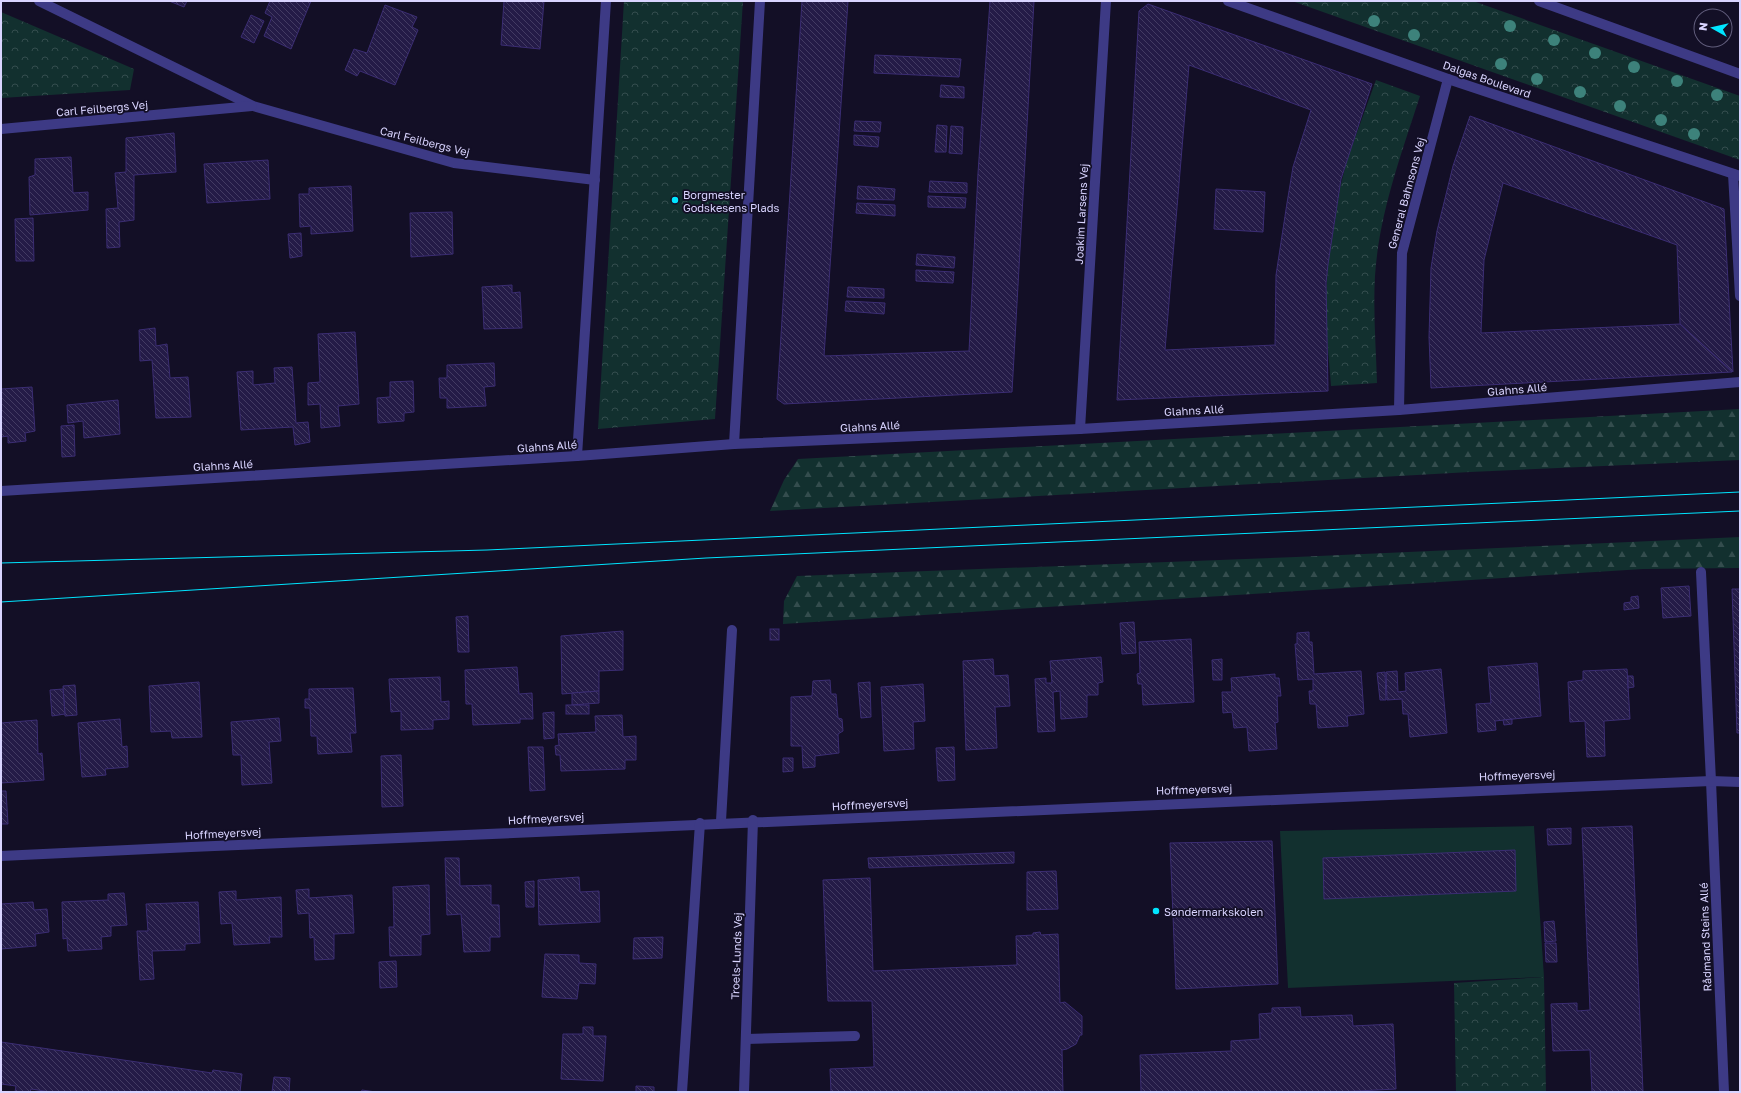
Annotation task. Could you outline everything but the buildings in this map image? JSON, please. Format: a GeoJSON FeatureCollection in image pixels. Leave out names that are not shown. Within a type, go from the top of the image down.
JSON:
{"type":"FeatureCollection","features":[{"type":"Feature","properties":{"kind":"street","name":"Carl Feilbergs Vej"},"geometry":{"type":"LineString","coordinates":[[39,1],[253,106],[454,163],[594,180]]}},
{"type":"Feature","properties":{"kind":"street"},"geometry":{"type":"LineString","coordinates":[[577,456],[606,1]]}},
{"type":"Feature","properties":{"kind":"street"},"geometry":{"type":"LineString","coordinates":[[734,444],[760,1]]}},
{"type":"Feature","properties":{"kind":"street","name":"Joakim Larsens Vej"},"geometry":{"type":"LineString","coordinates":[[1080,429],[1106,1]]}},
{"type":"Feature","properties":{"kind":"street","name":"Dalgas Boulevard"},"geometry":{"type":"LineString","coordinates":[[1228,1],[1448,79],[1737,175]]}},
{"type":"Feature","properties":{"kind":"street"},"geometry":{"type":"LineString","coordinates":[[1539,1],[1740,74]]}},
{"type":"Feature","properties":{"kind":"street","name":"General Bahnsons Vej"},"geometry":{"type":"LineString","coordinates":[[1399,410],[1402,253],[1448,79]]}},
{"type":"Feature","properties":{"kind":"street","name":"Carl Feilbergs Vej"},"geometry":{"type":"LineString","coordinates":[[1,129],[253,106]]}},
{"type":"Feature","properties":{"kind":"street"},"geometry":{"type":"LineString","coordinates":[[1737,175],[1740,296]]}},
{"type":"Feature","properties":{"kind":"street","name":"Glahns Allé"},"geometry":{"type":"LineString","coordinates":[[1,491],[577,456],[734,444],[1080,429],[1399,410],[1740,382]]}},
{"type":"Feature","properties":{"kind":"street","name":"Rådmand Steins Allé"},"geometry":{"type":"LineString","coordinates":[[1700,572],[1711,781],[1724,1092]]}},
{"type":"Feature","properties":{"kind":"street"},"geometry":{"type":"LineString","coordinates":[[721,821],[732,630]]}},
{"type":"Feature","properties":{"kind":"street","name":"Hoffmeyersvej"},"geometry":{"type":"LineString","coordinates":[[1,856],[721,821],[1454,790],[1711,781],[1740,782]]}},
{"type":"Feature","properties":{"kind":"street","name":"Troels-Lunds Vej"},"geometry":{"type":"LineString","coordinates":[[744,1092],[752,820]]}},
{"type":"Feature","properties":{"kind":"street"},"geometry":{"type":"LineString","coordinates":[[682,1092],[700,823]]}},
{"type":"Feature","properties":{"kind":"street"},"geometry":{"type":"LineString","coordinates":[[746,1039],[855,1036]]}},
{"type":"Feature","properties":{"kind":"green space"},"geometry":{"type":"Polygon","coordinates":[[[624,1],[743,1],[715,419],[598,429],[624,1]]]}},
{"type":"Feature","properties":{"kind":"green space"},"geometry":{"type":"Polygon","coordinates":[[[1292,1],[1473,1],[1740,96],[1740,160],[1292,1]]]}},
{"type":"Feature","properties":{"kind":"green space"},"geometry":{"type":"Polygon","coordinates":[[[1,12],[134,69],[130,90],[1,98],[1,12]]]}},
{"type":"Feature","properties":{"kind":"green space"},"geometry":{"type":"Polygon","coordinates":[[[1376,80],[1420,96],[1398,163],[1386,207],[1377,253],[1374,302],[1377,383],[1331,386],[1325,313],[1328,264],[1340,188],[1347,160],[1376,80]]]}},
{"type":"Feature","properties":{"kind":"green space"},"geometry":{"type":"Polygon","coordinates":[[[1740,409],[1740,460],[1470,472],[770,511],[784,480],[798,459],[1740,409]]]}},
{"type":"Feature","properties":{"kind":"green space"},"geometry":{"type":"Polygon","coordinates":[[[1740,537],[1740,568],[1643,569],[783,624],[784,601],[797,576],[1296,557],[1740,537]]]}},
{"type":"Feature","properties":{"kind":"green space"},"geometry":{"type":"Polygon","coordinates":[[[1534,826],[1544,977],[1288,988],[1280,831],[1534,826]]]}},
{"type":"Feature","properties":{"kind":"green space"},"geometry":{"type":"Polygon","coordinates":[[[1544,977],[1546,1092],[1456,1092],[1454,983],[1544,977]]]}},
{"type":"Feature","properties":{"kind":"tram line"},"geometry":{"type":"LineString","coordinates":[[1,563],[487,550],[1740,492]]}},
{"type":"Feature","properties":{"kind":"tram line"},"geometry":{"type":"LineString","coordinates":[[1,602],[706,558],[1740,511]]}},
{"type":"Feature","properties":{"kind":"place","name":"Borgmester Godskesens Plads"},"geometry":{"type":"Point","coordinates":[675,200]}},
{"type":"Feature","properties":{"kind":"place","name":"Søndermarkskolen"},"geometry":{"type":"Point","coordinates":[1156,911]}}]}
